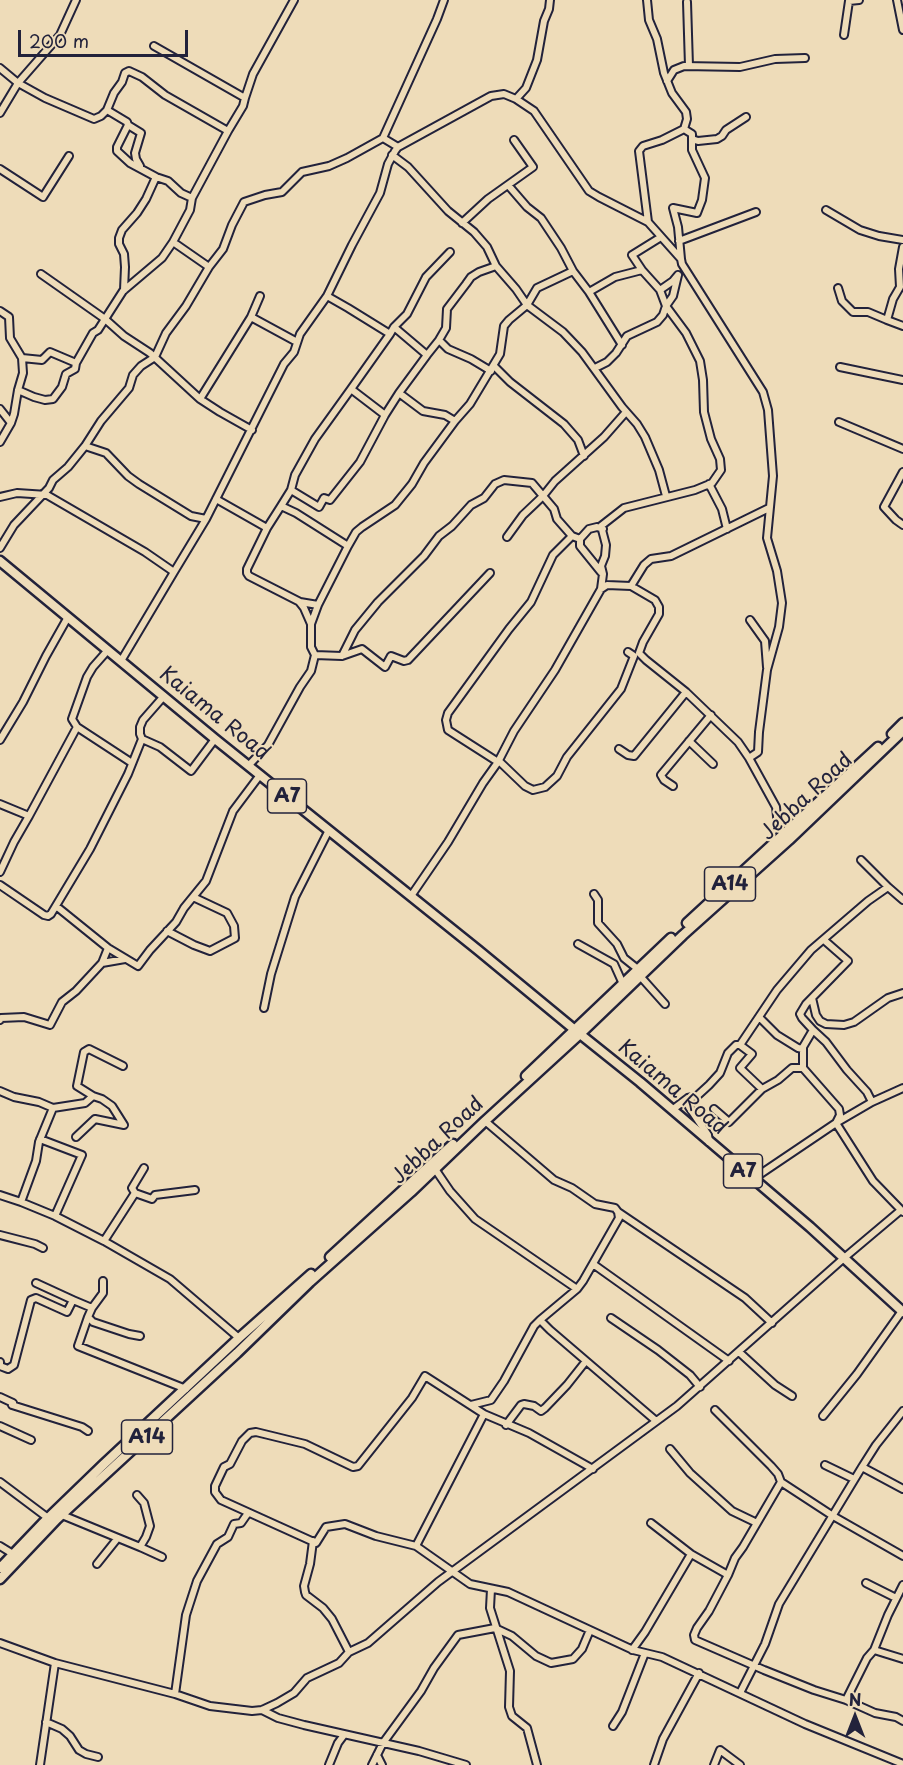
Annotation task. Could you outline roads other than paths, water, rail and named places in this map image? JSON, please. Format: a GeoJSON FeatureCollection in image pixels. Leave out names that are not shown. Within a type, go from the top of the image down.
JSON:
{"type":"FeatureCollection","features":[{"type":"Feature","properties":{"kind":"highway","name":"Kaiama Road"},"geometry":{"type":"LineString","coordinates":[[0,561],[215,739],[672,1110],[903,1311]]}},
{"type":"Feature","properties":{"kind":"highway","name":"Jebba Road"},"geometry":{"type":"LineString","coordinates":[[0,1579],[62,1515],[310,1282],[411,1192],[903,723]]}},
{"type":"Feature","properties":{"kind":"highway","name":"Jebba Road"},"geometry":{"type":"LineString","coordinates":[[0,1568],[48,1518],[239,1338],[577,1032],[623,984],[683,935],[789,840],[903,731]]}},
{"type":"Feature","properties":{"kind":"street"},"geometry":{"type":"LineString","coordinates":[[0,113],[18,83],[60,35],[76,0]]}},
{"type":"Feature","properties":{"kind":"street"},"geometry":{"type":"LineString","coordinates":[[0,548],[14,525],[85,446],[101,421],[129,388],[133,375],[154,357],[166,333],[223,249],[244,202],[282,192],[302,172],[347,159],[383,138],[444,0]]}},
{"type":"Feature","properties":{"kind":"street"},"geometry":{"type":"LineString","coordinates":[[516,99],[526,88],[537,60],[550,0]]}},
{"type":"Feature","properties":{"kind":"street"},"geometry":{"type":"LineString","coordinates":[[647,0],[649,20],[657,39],[667,81],[672,93],[686,112],[687,119],[684,129],[643,146],[639,151],[648,222]]}},
{"type":"Feature","properties":{"kind":"street"},"geometry":{"type":"LineString","coordinates":[[844,35],[849,2],[859,0]]}},
{"type":"Feature","properties":{"kind":"street"},"geometry":{"type":"LineString","coordinates":[[897,0],[903,30]]}},
{"type":"Feature","properties":{"kind":"street"},"geometry":{"type":"LineString","coordinates":[[18,390],[45,400],[53,399],[62,387],[66,374],[75,369],[93,333],[98,330],[123,291],[162,258],[173,242],[190,210],[192,198],[243,106],[254,74],[291,1]]}},
{"type":"Feature","properties":{"kind":"street"},"geometry":{"type":"LineString","coordinates":[[687,2],[689,66]]}},
{"type":"Feature","properties":{"kind":"street"},"geometry":{"type":"LineString","coordinates":[[154,46],[245,98]]}},
{"type":"Feature","properties":{"kind":"street"},"geometry":{"type":"LineString","coordinates":[[667,81],[670,74],[678,67],[740,67],[775,59],[805,58]]}},
{"type":"Feature","properties":{"kind":"street"},"geometry":{"type":"LineString","coordinates":[[0,68],[18,83],[45,98],[94,119],[107,110],[125,73],[129,71],[142,77],[165,95],[228,131]]}},
{"type":"Feature","properties":{"kind":"street"},"geometry":{"type":"LineString","coordinates":[[121,661],[206,519],[284,364],[294,352],[300,334],[327,297],[380,194],[392,155],[398,147],[491,96],[504,94],[534,111],[589,191],[648,222],[681,262],[763,392],[768,410],[773,476],[767,538],[779,578],[782,603],[779,627],[767,670],[758,752],[749,758]]}},
{"type":"Feature","properties":{"kind":"street"},"geometry":{"type":"LineString","coordinates":[[107,110],[141,134],[135,153],[141,167]]}},
{"type":"Feature","properties":{"kind":"street"},"geometry":{"type":"LineString","coordinates":[[692,139],[698,141],[717,139],[746,117]]}},
{"type":"Feature","properties":{"kind":"street"},"geometry":{"type":"LineString","coordinates":[[128,125],[117,151],[130,163],[168,181],[181,194],[192,198]]}},
{"type":"Feature","properties":{"kind":"street"},"geometry":{"type":"LineString","coordinates":[[595,368],[607,362],[616,353],[627,336],[657,322],[673,296],[681,262],[678,227],[673,208],[697,213],[702,200],[705,178],[692,150],[692,134],[684,129]]}},
{"type":"Feature","properties":{"kind":"street"},"geometry":{"type":"LineString","coordinates":[[383,138],[398,147]]}},
{"type":"Feature","properties":{"kind":"street"},"geometry":{"type":"LineString","coordinates":[[462,223],[508,184],[533,167],[514,140]]}},
{"type":"Feature","properties":{"kind":"street"},"geometry":{"type":"LineString","coordinates":[[392,155],[408,167],[448,211],[474,232],[487,247],[496,266],[527,305],[563,332],[595,368],[637,424],[653,453],[666,496]]}},
{"type":"Feature","properties":{"kind":"street"},"geometry":{"type":"LineString","coordinates":[[0,169],[43,197],[69,156]]}},
{"type":"Feature","properties":{"kind":"street"},"geometry":{"type":"LineString","coordinates":[[123,291],[125,267],[119,238],[122,230],[146,199],[156,177]]}},
{"type":"Feature","properties":{"kind":"street"},"geometry":{"type":"LineString","coordinates":[[508,184],[527,207],[541,218],[622,345]]}},
{"type":"Feature","properties":{"kind":"street"},"geometry":{"type":"LineString","coordinates":[[826,210],[860,230],[903,240]]}},
{"type":"Feature","properties":{"kind":"street"},"geometry":{"type":"LineString","coordinates":[[679,241],[756,212]]}},
{"type":"Feature","properties":{"kind":"street"},"geometry":{"type":"LineString","coordinates":[[602,589],[601,566],[606,545],[602,526],[624,508],[695,490],[709,484],[721,470],[720,459],[711,440],[704,412],[700,361],[686,333],[666,306],[660,290],[632,255],[661,237]]}},
{"type":"Feature","properties":{"kind":"street"},"geometry":{"type":"LineString","coordinates":[[173,242],[209,267]]}},
{"type":"Feature","properties":{"kind":"street"},"geometry":{"type":"LineString","coordinates":[[887,320],[900,287],[899,269],[903,247]]}},
{"type":"Feature","properties":{"kind":"street"},"geometry":{"type":"LineString","coordinates":[[318,605],[300,602],[249,576],[247,569],[267,528],[291,490],[295,475],[315,439],[394,327],[407,314],[426,277],[450,252]]}},
{"type":"Feature","properties":{"kind":"street"},"geometry":{"type":"LineString","coordinates":[[291,490],[319,507],[324,498],[330,500],[360,462],[399,393],[439,340],[446,328],[447,309],[471,277],[496,266]]}},
{"type":"Feature","properties":{"kind":"street"},"geometry":{"type":"LineString","coordinates":[[589,292],[615,277],[642,270]]}},
{"type":"Feature","properties":{"kind":"street"},"geometry":{"type":"LineString","coordinates":[[249,765],[268,745],[311,671],[315,655],[311,647],[311,624],[318,605],[356,532],[395,505],[455,421],[470,404],[500,354],[504,326],[518,310],[527,305],[537,288],[573,271]]}},
{"type":"Feature","properties":{"kind":"street"},"geometry":{"type":"LineString","coordinates":[[41,274],[105,318],[124,336],[154,357],[200,399],[252,430]]}},
{"type":"Feature","properties":{"kind":"street"},"geometry":{"type":"LineString","coordinates":[[660,290],[678,275]]}},
{"type":"Feature","properties":{"kind":"street"},"geometry":{"type":"LineString","coordinates":[[838,288],[842,302],[853,312],[868,312],[903,326]]}},
{"type":"Feature","properties":{"kind":"street"},"geometry":{"type":"LineString","coordinates":[[200,399],[251,317],[260,296]]}},
{"type":"Feature","properties":{"kind":"street"},"geometry":{"type":"LineString","coordinates":[[327,297],[390,334]]}},
{"type":"Feature","properties":{"kind":"street"},"geometry":{"type":"LineString","coordinates":[[0,310],[9,316],[10,338],[22,358],[23,373],[11,423],[0,442]]}},
{"type":"Feature","properties":{"kind":"street"},"geometry":{"type":"LineString","coordinates":[[251,317],[297,342]]}},
{"type":"Feature","properties":{"kind":"street"},"geometry":{"type":"LineString","coordinates":[[394,327],[427,355]]}},
{"type":"Feature","properties":{"kind":"street"},"geometry":{"type":"LineString","coordinates":[[439,340],[448,349],[493,369],[564,424],[578,440],[584,456]]}},
{"type":"Feature","properties":{"kind":"street"},"geometry":{"type":"LineString","coordinates":[[22,358],[42,360],[50,352],[76,363]]}},
{"type":"Feature","properties":{"kind":"street"},"geometry":{"type":"LineString","coordinates":[[840,367],[903,380]]}},
{"type":"Feature","properties":{"kind":"street"},"geometry":{"type":"LineString","coordinates":[[351,389],[385,415]]}},
{"type":"Feature","properties":{"kind":"street"},"geometry":{"type":"LineString","coordinates":[[399,393],[423,411],[445,415],[455,421]]}},
{"type":"Feature","properties":{"kind":"street"},"geometry":{"type":"LineString","coordinates":[[0,409],[11,423]]}},
{"type":"Feature","properties":{"kind":"street"},"geometry":{"type":"LineString","coordinates":[[507,537],[523,515],[555,481],[604,437],[627,412]]}},
{"type":"Feature","properties":{"kind":"street"},"geometry":{"type":"LineString","coordinates":[[840,422],[903,449]]}},
{"type":"Feature","properties":{"kind":"street"},"geometry":{"type":"LineString","coordinates":[[85,446],[106,453],[128,476],[191,516],[206,519]]}},
{"type":"Feature","properties":{"kind":"street"},"geometry":{"type":"LineString","coordinates":[[903,472],[884,507],[903,525]]}},
{"type":"Feature","properties":{"kind":"street"},"geometry":{"type":"LineString","coordinates":[[342,656],[355,630],[378,602],[424,556],[439,536],[452,526],[471,505],[484,498],[495,484],[504,480],[532,483],[554,509],[557,519],[572,536],[580,539]]}},
{"type":"Feature","properties":{"kind":"street"},"geometry":{"type":"LineString","coordinates":[[709,484],[722,509],[727,529]]}},
{"type":"Feature","properties":{"kind":"street"},"geometry":{"type":"LineString","coordinates":[[0,497],[17,493],[51,496],[174,572]]}},
{"type":"Feature","properties":{"kind":"street"},"geometry":{"type":"LineString","coordinates":[[216,499],[267,528]]}},
{"type":"Feature","properties":{"kind":"street"},"geometry":{"type":"LineString","coordinates":[[281,506],[348,546]]}},
{"type":"Feature","properties":{"kind":"street"},"geometry":{"type":"LineString","coordinates":[[631,586],[644,565],[651,560],[671,556],[769,508]]}},
{"type":"Feature","properties":{"kind":"street"},"geometry":{"type":"LineString","coordinates":[[603,529],[597,527],[589,529],[580,539],[580,546],[603,574]]}},
{"type":"Feature","properties":{"kind":"street"},"geometry":{"type":"LineString","coordinates":[[572,536],[554,555],[531,602],[448,713],[446,720],[448,730],[498,761],[525,786],[533,790],[545,787],[557,776],[567,757],[621,689],[634,656],[628,652]]}},
{"type":"Feature","properties":{"kind":"street"},"geometry":{"type":"LineString","coordinates":[[315,655],[342,656],[362,649],[385,667],[392,656],[404,662],[490,573]]}},
{"type":"Feature","properties":{"kind":"street"},"geometry":{"type":"LineString","coordinates":[[411,896],[448,842],[514,731],[555,670],[602,589],[607,585],[631,586],[655,600],[659,607],[659,614],[639,653],[686,692],[738,742],[776,807],[778,826],[784,835]]}},
{"type":"Feature","properties":{"kind":"street"},"geometry":{"type":"LineString","coordinates":[[300,602],[311,624]]}},
{"type":"Feature","properties":{"kind":"street"},"geometry":{"type":"LineString","coordinates":[[0,740],[68,617]]}},
{"type":"Feature","properties":{"kind":"street"},"geometry":{"type":"LineString","coordinates":[[750,620],[765,641],[767,670]]}},
{"type":"Feature","properties":{"kind":"street"},"geometry":{"type":"LineString","coordinates":[[765,648],[774,644]]}},
{"type":"Feature","properties":{"kind":"street"},"geometry":{"type":"LineString","coordinates":[[108,650],[93,666],[72,719],[77,727],[132,764]]}},
{"type":"Feature","properties":{"kind":"street"},"geometry":{"type":"LineString","coordinates":[[619,749],[634,756],[686,692]]}},
{"type":"Feature","properties":{"kind":"street"},"geometry":{"type":"LineString","coordinates":[[0,885],[44,915],[51,914],[90,849],[132,764],[142,739],[140,727],[142,720],[164,696]]}},
{"type":"Feature","properties":{"kind":"street"},"geometry":{"type":"LineString","coordinates":[[674,786],[664,780],[661,775],[711,715]]}},
{"type":"Feature","properties":{"kind":"street"},"geometry":{"type":"LineString","coordinates":[[0,872],[77,727]]}},
{"type":"Feature","properties":{"kind":"street"},"geometry":{"type":"LineString","coordinates":[[142,739],[160,747],[191,771],[215,739]]}},
{"type":"Feature","properties":{"kind":"street"},"geometry":{"type":"LineString","coordinates":[[689,741],[713,764]]}},
{"type":"Feature","properties":{"kind":"street"},"geometry":{"type":"LineString","coordinates":[[56,906],[108,948],[138,966],[176,922],[184,908],[206,881],[233,811],[260,775]]}},
{"type":"Feature","properties":{"kind":"street"},"geometry":{"type":"LineString","coordinates":[[0,804],[29,816]]}},
{"type":"Feature","properties":{"kind":"street"},"geometry":{"type":"LineString","coordinates":[[264,1008],[295,897],[329,830]]}},
{"type":"Feature","properties":{"kind":"street"},"geometry":{"type":"LineString","coordinates":[[861,860],[903,900]]}},
{"type":"Feature","properties":{"kind":"street"},"geometry":{"type":"LineString","coordinates":[[672,1110],[688,1098],[697,1096],[720,1073],[728,1053],[736,1045],[740,1045],[777,990],[811,950],[868,901],[888,887]]}},
{"type":"Feature","properties":{"kind":"street"},"geometry":{"type":"LineString","coordinates":[[594,894],[598,900],[598,923],[617,944],[624,958],[665,1004]]}},
{"type":"Feature","properties":{"kind":"street"},"geometry":{"type":"LineString","coordinates":[[167,931],[210,951],[235,938],[234,926],[227,913],[194,897]]}},
{"type":"Feature","properties":{"kind":"street"},"geometry":{"type":"LineString","coordinates":[[824,940],[848,961],[806,1004],[800,1014],[840,1058],[847,1070],[867,1092],[872,1102]]}},
{"type":"Feature","properties":{"kind":"street"},"geometry":{"type":"LineString","coordinates":[[578,944],[614,964],[623,984]]}},
{"type":"Feature","properties":{"kind":"street"},"geometry":{"type":"LineString","coordinates":[[0,1020],[1,1018],[24,1017],[50,1026],[62,1002],[76,991],[102,963],[108,948]]}},
{"type":"Feature","properties":{"kind":"street"},"geometry":{"type":"LineString","coordinates":[[102,963],[125,959]]}},
{"type":"Feature","properties":{"kind":"street"},"geometry":{"type":"LineString","coordinates":[[812,998],[816,1015],[820,1021],[826,1024],[844,1025],[855,1022],[888,998],[903,993]]}},
{"type":"Feature","properties":{"kind":"street"},"geometry":{"type":"LineString","coordinates":[[759,1017],[777,1035],[803,1049]]}},
{"type":"Feature","properties":{"kind":"street"},"geometry":{"type":"LineString","coordinates":[[813,1030],[803,1049],[803,1068],[838,1109],[840,1115],[836,1123]]}},
{"type":"Feature","properties":{"kind":"street"},"geometry":{"type":"LineString","coordinates":[[740,1045],[752,1053],[740,1068],[762,1089]]}},
{"type":"Feature","properties":{"kind":"street"},"geometry":{"type":"LineString","coordinates":[[76,1137],[95,1119],[124,1125],[112,1106],[77,1086],[84,1052],[89,1049],[123,1066]]}},
{"type":"Feature","properties":{"kind":"street"},"geometry":{"type":"LineString","coordinates":[[714,1109],[729,1122],[762,1089],[778,1080],[792,1068],[803,1068]]}},
{"type":"Feature","properties":{"kind":"street"},"geometry":{"type":"LineString","coordinates":[[753,1179],[836,1123],[872,1102],[903,1088]]}},
{"type":"Feature","properties":{"kind":"street"},"geometry":{"type":"LineString","coordinates":[[0,1091],[53,1108],[85,1103],[93,1096]]}},
{"type":"Feature","properties":{"kind":"street"},"geometry":{"type":"LineString","coordinates":[[688,1098],[689,1107],[708,1135],[709,1142]]}},
{"type":"Feature","properties":{"kind":"street"},"geometry":{"type":"LineString","coordinates":[[21,1202],[36,1161],[40,1139],[53,1108]]}},
{"type":"Feature","properties":{"kind":"street"},"geometry":{"type":"LineString","coordinates":[[485,1121],[554,1180],[572,1188],[595,1204],[615,1208],[745,1298],[772,1323]]}},
{"type":"Feature","properties":{"kind":"street"},"geometry":{"type":"LineString","coordinates":[[262,1710],[294,1693],[307,1678],[339,1663],[350,1652],[368,1642],[424,1593],[593,1469],[655,1420],[677,1406],[844,1258],[902,1211],[873,1181],[836,1123]]}},
{"type":"Feature","properties":{"kind":"street"},"geometry":{"type":"LineString","coordinates":[[40,1139],[82,1155],[55,1216]]}},
{"type":"Feature","properties":{"kind":"street"},"geometry":{"type":"LineString","coordinates":[[144,1168],[132,1188],[135,1193],[152,1199],[155,1195],[195,1190]]}},
{"type":"Feature","properties":{"kind":"street"},"geometry":{"type":"LineString","coordinates":[[435,1168],[450,1191],[475,1219],[577,1289]]}},
{"type":"Feature","properties":{"kind":"street"},"geometry":{"type":"LineString","coordinates":[[104,1241],[135,1193]]}},
{"type":"Feature","properties":{"kind":"street"},"geometry":{"type":"LineString","coordinates":[[0,1196],[55,1216],[170,1279],[239,1338]]}},
{"type":"Feature","properties":{"kind":"street"},"geometry":{"type":"LineString","coordinates":[[471,1406],[490,1400],[504,1381],[534,1326],[577,1289],[619,1218],[618,1212]]}},
{"type":"Feature","properties":{"kind":"street"},"geometry":{"type":"LineString","coordinates":[[0,1235],[43,1248]]}},
{"type":"Feature","properties":{"kind":"street"},"geometry":{"type":"LineString","coordinates":[[593,1264],[729,1361]]}},
{"type":"Feature","properties":{"kind":"street"},"geometry":{"type":"LineString","coordinates":[[103,1281],[103,1293],[92,1308],[78,1346],[186,1389]]}},
{"type":"Feature","properties":{"kind":"street"},"geometry":{"type":"LineString","coordinates":[[36,1282],[92,1308]]}},
{"type":"Feature","properties":{"kind":"street"},"geometry":{"type":"LineString","coordinates":[[0,1362],[0,1366],[8,1369],[14,1365],[31,1300],[36,1298],[67,1312],[73,1300]]}},
{"type":"Feature","properties":{"kind":"street"},"geometry":{"type":"LineString","coordinates":[[823,1416],[858,1374],[903,1311]]}},
{"type":"Feature","properties":{"kind":"street"},"geometry":{"type":"LineString","coordinates":[[88,1317],[93,1322],[140,1336]]}},
{"type":"Feature","properties":{"kind":"street"},"geometry":{"type":"LineString","coordinates":[[611,1318],[658,1350],[690,1375],[700,1387]]}},
{"type":"Feature","properties":{"kind":"street"},"geometry":{"type":"LineString","coordinates":[[540,1320],[655,1420]]}},
{"type":"Feature","properties":{"kind":"street"},"geometry":{"type":"LineString","coordinates":[[739,1352],[775,1385],[792,1396]]}},
{"type":"Feature","properties":{"kind":"street"},"geometry":{"type":"LineString","coordinates":[[506,1425],[521,1405],[534,1406],[541,1411],[545,1408],[586,1361]]}},
{"type":"Feature","properties":{"kind":"street"},"geometry":{"type":"LineString","coordinates":[[593,1469],[529,1433],[484,1414],[425,1376],[412,1398],[358,1466],[353,1467],[305,1444],[258,1431],[250,1433],[242,1442],[230,1464],[224,1467],[215,1486],[215,1492],[221,1500],[316,1543],[326,1527],[345,1524],[376,1536],[416,1546],[470,1584],[508,1592],[632,1650],[662,1657],[805,1724],[903,1764]]}},
{"type":"Feature","properties":{"kind":"street"},"geometry":{"type":"LineString","coordinates":[[0,1397],[13,1403],[12,1405],[82,1427],[88,1431]]}},
{"type":"Feature","properties":{"kind":"street"},"geometry":{"type":"LineString","coordinates":[[715,1410],[771,1466],[781,1482],[833,1516],[903,1556]]}},
{"type":"Feature","properties":{"kind":"street"},"geometry":{"type":"LineString","coordinates":[[740,1693],[765,1644],[779,1604],[876,1445],[903,1411]]}},
{"type":"Feature","properties":{"kind":"street"},"geometry":{"type":"LineString","coordinates":[[416,1546],[484,1414]]}},
{"type":"Feature","properties":{"kind":"street"},"geometry":{"type":"LineString","coordinates":[[0,1426],[31,1440]]}},
{"type":"Feature","properties":{"kind":"street"},"geometry":{"type":"LineString","coordinates":[[670,1449],[690,1473],[732,1511],[757,1523]]}},
{"type":"Feature","properties":{"kind":"street"},"geometry":{"type":"LineString","coordinates":[[825,1465],[855,1479]]}},
{"type":"Feature","properties":{"kind":"street"},"geometry":{"type":"LineString","coordinates":[[862,1467],[903,1489]]}},
{"type":"Feature","properties":{"kind":"street"},"geometry":{"type":"LineString","coordinates":[[0,1482],[48,1518]]}},
{"type":"Feature","properties":{"kind":"street"},"geometry":{"type":"LineString","coordinates":[[781,1482],[735,1558],[709,1611],[694,1635],[694,1640],[814,1690],[876,1713],[903,1720]]}},
{"type":"Feature","properties":{"kind":"street"},"geometry":{"type":"LineString","coordinates":[[136,1495],[144,1503],[150,1526],[140,1548]]}},
{"type":"Feature","properties":{"kind":"street"},"geometry":{"type":"LineString","coordinates":[[175,1694],[186,1616],[196,1581],[217,1545],[228,1537],[234,1524],[241,1523],[248,1513]]}},
{"type":"Feature","properties":{"kind":"street"},"geometry":{"type":"LineString","coordinates":[[62,1515],[162,1557]]}},
{"type":"Feature","properties":{"kind":"street"},"geometry":{"type":"LineString","coordinates":[[651,1523],[691,1554],[728,1575]]}},
{"type":"Feature","properties":{"kind":"street"},"geometry":{"type":"LineString","coordinates":[[97,1564],[117,1539]]}},
{"type":"Feature","properties":{"kind":"street"},"geometry":{"type":"LineString","coordinates":[[313,1542],[304,1586],[306,1595],[323,1608],[332,1619],[350,1652]]}},
{"type":"Feature","properties":{"kind":"street"},"geometry":{"type":"LineString","coordinates":[[0,1546],[13,1554]]}},
{"type":"Feature","properties":{"kind":"street"},"geometry":{"type":"LineString","coordinates":[[632,1650],[691,1554]]}},
{"type":"Feature","properties":{"kind":"street"},"geometry":{"type":"LineString","coordinates":[[866,1583],[896,1598]]}},
{"type":"Feature","properties":{"kind":"street"},"geometry":{"type":"LineString","coordinates":[[846,1700],[867,1658],[874,1650],[903,1585]]}},
{"type":"Feature","properties":{"kind":"street"},"geometry":{"type":"LineString","coordinates":[[491,1589],[489,1608],[510,1671],[509,1707],[512,1716],[526,1728],[537,1765]]}},
{"type":"Feature","properties":{"kind":"street"},"geometry":{"type":"LineString","coordinates":[[372,1765],[382,1743],[421,1691],[434,1668],[458,1635],[495,1628],[512,1636],[536,1656],[551,1664],[573,1659],[582,1649],[591,1630]]}},
{"type":"Feature","properties":{"kind":"street"},"geometry":{"type":"LineString","coordinates":[[0,1643],[55,1663],[175,1694],[210,1706],[262,1710],[289,1721],[419,1751],[466,1765]]}},
{"type":"Feature","properties":{"kind":"street"},"geometry":{"type":"LineString","coordinates":[[874,1650],[903,1659]]}},
{"type":"Feature","properties":{"kind":"street"},"geometry":{"type":"LineString","coordinates":[[613,1726],[622,1712],[645,1653]]}},
{"type":"Feature","properties":{"kind":"street"},"geometry":{"type":"LineString","coordinates":[[40,1765],[55,1663]]}},
{"type":"Feature","properties":{"kind":"street"},"geometry":{"type":"LineString","coordinates":[[654,1765],[663,1739],[699,1673]]}},
{"type":"Feature","properties":{"kind":"street"},"geometry":{"type":"LineString","coordinates":[[46,1722],[70,1736],[79,1750],[98,1757]]}},
{"type":"Feature","properties":{"kind":"street"},"geometry":{"type":"LineString","coordinates":[[328,1765],[344,1735]]}},
{"type":"Feature","properties":{"kind":"street"},"geometry":{"type":"LineString","coordinates":[[714,1765],[720,1750],[740,1765]]}},
{"type":"Feature","properties":{"kind":"street"},"geometry":{"type":"LineString","coordinates":[[377,1755],[381,1765]]}}]}
